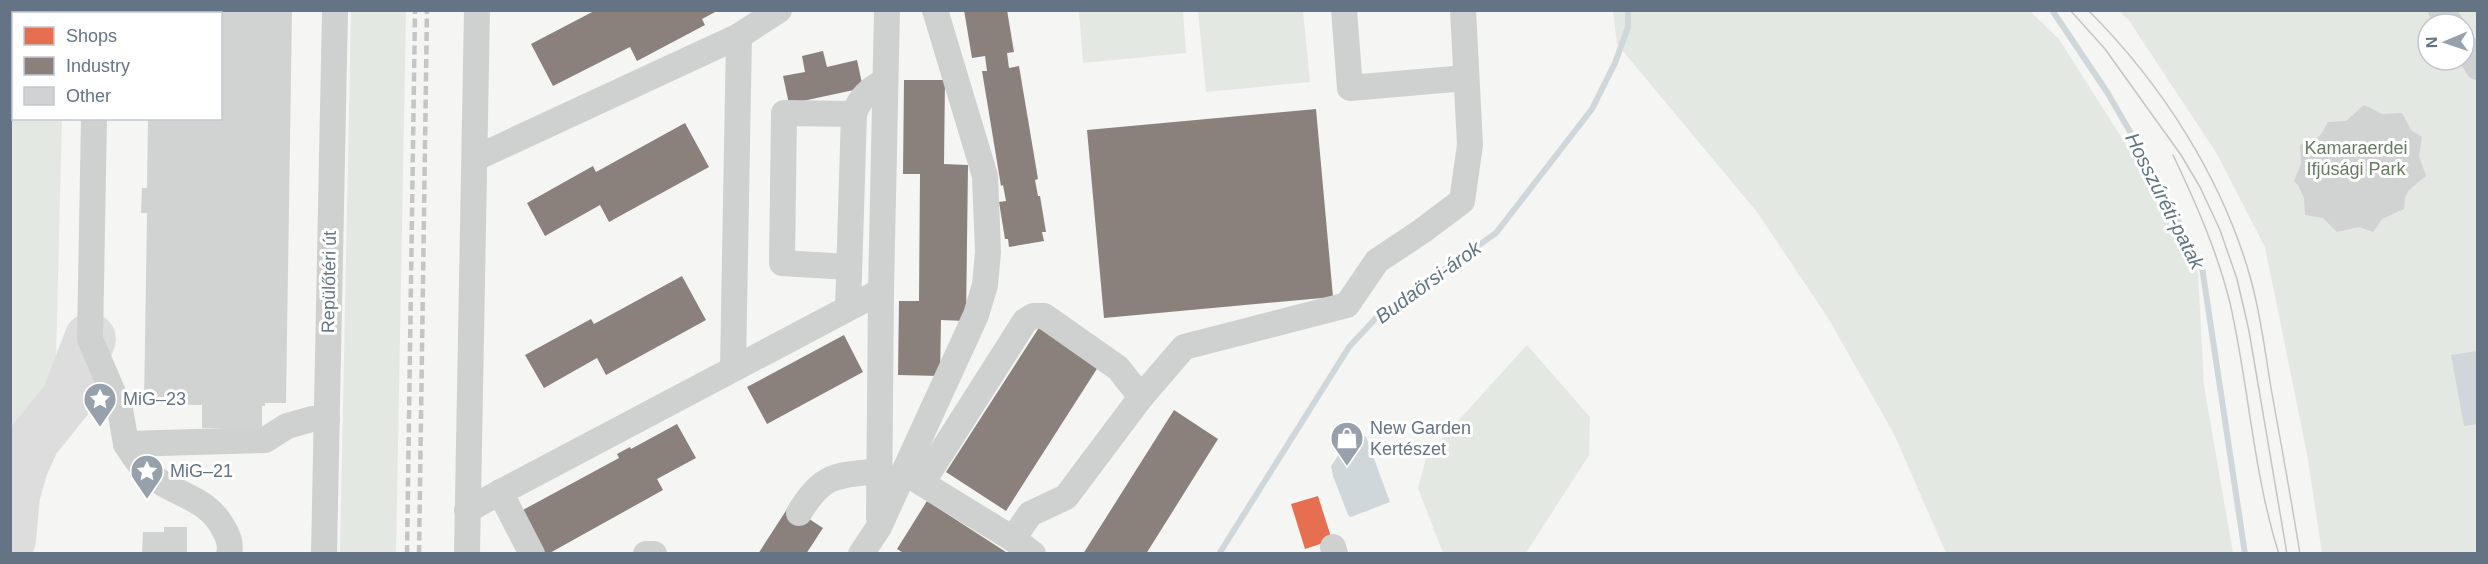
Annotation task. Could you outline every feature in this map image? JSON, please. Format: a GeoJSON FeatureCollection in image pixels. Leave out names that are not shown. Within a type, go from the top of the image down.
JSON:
{"type":"FeatureCollection","features":[{"type":"Feature","properties":{"kind":"street","name":"Repülőtéri út"},"geometry":{"type":"LineString","coordinates":[[324,554],[335,10]]}},
{"type":"Feature","properties":{"kind":"street"},"geometry":{"type":"LineString","coordinates":[[467,554],[477,10]]}},
{"type":"Feature","properties":{"kind":"street"},"geometry":{"type":"LineString","coordinates":[[476,158],[739,36],[779,10]]}},
{"type":"Feature","properties":{"kind":"street"},"geometry":{"type":"LineString","coordinates":[[887,10],[881,291],[902,476]]}},
{"type":"Feature","properties":{"kind":"street"},"geometry":{"type":"LineString","coordinates":[[861,554],[879,527],[976,315],[985,285],[988,252],[985,176],[935,10]]}},
{"type":"Feature","properties":{"kind":"street"},"geometry":{"type":"LineString","coordinates":[[1344,10],[1350,88],[1466,78]]}},
{"type":"Feature","properties":{"kind":"street"},"geometry":{"type":"LineString","coordinates":[[799,513],[813,492],[824,482],[843,475],[902,476],[1023,546],[1030,514],[1066,497],[1141,397],[1184,347],[1347,305],[1377,261],[1462,201],[1470,145],[1463,10]]}},
{"type":"Feature","properties":{"kind":"street"},"geometry":{"type":"LineString","coordinates":[[733,368],[739,36]]}},
{"type":"Feature","properties":{"kind":"street"},"geometry":{"type":"LineString","coordinates":[[848,308],[854,114],[858,102],[885,81]]}},
{"type":"Feature","properties":{"kind":"street"},"geometry":{"type":"LineString","coordinates":[[849,267],[782,263],[784,113],[854,114]]}},
{"type":"Feature","properties":{"kind":"street"},"geometry":{"type":"LineString","coordinates":[[94,120],[90,339],[120,409],[126,444],[152,477],[189,495],[212,511],[228,537],[231,548],[229,554]]}},
{"type":"Feature","properties":{"kind":"street"},"geometry":{"type":"LineString","coordinates":[[467,510],[881,291]]}},
{"type":"Feature","properties":{"kind":"street"},"geometry":{"type":"LineString","coordinates":[[902,476],[1025,321],[1033,316],[1044,316],[1118,368],[1141,397]]}},
{"type":"Feature","properties":{"kind":"street"},"geometry":{"type":"LineString","coordinates":[[126,444],[265,440],[287,426],[312,419],[327,419]]}},
{"type":"Feature","properties":{"kind":"street"},"geometry":{"type":"LineString","coordinates":[[500,492],[532,554]]}},
{"type":"Feature","properties":{"kind":"street"},"geometry":{"type":"LineString","coordinates":[[646,554],[654,554]]}},
{"type":"Feature","properties":{"kind":"green space"},"geometry":{"type":"Polygon","coordinates":[[[11,10],[64,11],[12,12],[12,120],[62,120],[55,399],[26,431],[11,469],[11,10]]]}},
{"type":"Feature","properties":{"kind":"green space"},"geometry":{"type":"Polygon","coordinates":[[[351,11],[406,11],[396,553],[340,553],[351,11]]]}},
{"type":"Feature","properties":{"kind":"green space"},"geometry":{"type":"Polygon","coordinates":[[[1079,11],[1183,11],[1186,53],[1083,63],[1079,11]]]}},
{"type":"Feature","properties":{"kind":"green space"},"geometry":{"type":"Polygon","coordinates":[[[1198,11],[1303,11],[1310,82],[1206,92],[1198,11]]]}},
{"type":"Feature","properties":{"kind":"green space"},"geometry":{"type":"Polygon","coordinates":[[[1613,11],[2030,11],[2059,39],[2130,151],[2198,273],[2204,386],[2233,553],[1946,553],[1894,434],[1828,318],[1757,212],[1617,44],[1613,11]]]}},
{"type":"Feature","properties":{"kind":"green space","name":"Kamaraerdei Ifjúsági Park"},"geometry":{"type":"Polygon","coordinates":[[[2118,11],[2477,11],[2477,553],[2322,553],[2307,454],[2265,247],[2217,154],[2128,19],[2118,11]]]}},
{"type":"Feature","properties":{"kind":"green space"},"geometry":{"type":"Polygon","coordinates":[[[1527,345],[1590,417],[1589,455],[1526,553],[1443,553],[1418,488],[1427,455],[1527,345]]]}},
{"type":"Feature","properties":{"kind":"shaded area"},"geometry":{"type":"Polygon","coordinates":[[[2477,351],[2477,424],[2464,426],[2451,355],[2477,351]]]}},
{"type":"Feature","properties":{"kind":"shaded area"},"geometry":{"type":"Polygon","coordinates":[[[1358,432],[1366,437],[1390,502],[1351,517],[1348,515],[1331,466],[1358,432]]]}},
{"type":"Feature","properties":{"kind":"building: Shops"},"geometry":{"type":"Polygon","coordinates":[[[1318,496],[1332,540],[1305,549],[1291,504],[1318,496]]]}},
{"type":"Feature","properties":{"kind":"building: Industry"},"geometry":{"type":"Polygon","coordinates":[[[596,10],[719,10],[702,19],[705,25],[637,61],[630,47],[553,86],[531,44],[596,10]]]}},
{"type":"Feature","properties":{"kind":"building: Industry"},"geometry":{"type":"Polygon","coordinates":[[[964,10],[1007,10],[1014,52],[1007,53],[1009,68],[1019,66],[1038,179],[1035,180],[1046,232],[1042,232],[1044,241],[1009,247],[1008,239],[1005,239],[999,202],[1006,201],[1003,185],[1001,186],[982,71],[987,71],[985,56],[972,58],[964,10]]]}},
{"type":"Feature","properties":{"kind":"building: Industry"},"geometry":{"type":"Polygon","coordinates":[[[823,51],[827,67],[857,60],[863,88],[789,104],[783,76],[805,72],[802,56],[823,51]]]}},
{"type":"Feature","properties":{"kind":"building: Industry"},"geometry":{"type":"Polygon","coordinates":[[[904,80],[945,80],[944,164],[968,165],[966,321],[941,320],[940,376],[898,375],[899,301],[919,301],[920,174],[903,174],[904,80]]]}},
{"type":"Feature","properties":{"kind":"building: Industry"},"geometry":{"type":"Polygon","coordinates":[[[1316,109],[1333,297],[1104,318],[1087,130],[1316,109]]]}},
{"type":"Feature","properties":{"kind":"building: Industry"},"geometry":{"type":"Polygon","coordinates":[[[685,123],[709,167],[609,222],[600,205],[545,236],[527,203],[593,166],[596,172],[685,123]]]}},
{"type":"Feature","properties":{"kind":"building: Industry"},"geometry":{"type":"Polygon","coordinates":[[[682,276],[706,320],[606,375],[597,358],[544,388],[525,355],[591,319],[594,324],[682,276]]]}},
{"type":"Feature","properties":{"kind":"building: Industry"},"geometry":{"type":"Polygon","coordinates":[[[1040,326],[1100,364],[1006,511],[946,472],[1040,326]]]}},
{"type":"Feature","properties":{"kind":"building: Industry"},"geometry":{"type":"Polygon","coordinates":[[[844,335],[863,372],[767,424],[747,387],[844,335]]]}},
{"type":"Feature","properties":{"kind":"building: Industry"},"geometry":{"type":"Polygon","coordinates":[[[1174,410],[1218,439],[1146,554],[1083,554],[1174,410]]]}},
{"type":"Feature","properties":{"kind":"building: Industry"},"geometry":{"type":"Polygon","coordinates":[[[677,424],[696,458],[657,479],[663,490],[548,554],[544,554],[521,511],[619,458],[617,454],[677,424]]]}},
{"type":"Feature","properties":{"kind":"building: Industry"},"geometry":{"type":"Polygon","coordinates":[[[927,501],[1009,554],[905,554],[897,549],[927,501]]]}},
{"type":"Feature","properties":{"kind":"building: Industry"},"geometry":{"type":"Polygon","coordinates":[[[789,506],[823,528],[806,554],[758,554],[789,506]]]}},
{"type":"Feature","properties":{"kind":"building: Other"},"geometry":{"type":"Polygon","coordinates":[[[149,10],[292,10],[286,403],[265,403],[265,406],[262,406],[262,429],[202,428],[202,405],[144,404],[147,213],[141,213],[142,188],[147,188],[148,120],[222,120],[222,12],[149,12],[149,10]]]}},
{"type":"Feature","properties":{"kind":"building: Other"},"geometry":{"type":"Polygon","coordinates":[[[2364,105],[2382,114],[2402,113],[2411,130],[2422,137],[2419,156],[2426,176],[2409,190],[2405,197],[2404,209],[2382,219],[2373,232],[2359,227],[2337,232],[2323,218],[2305,215],[2304,198],[2294,181],[2301,164],[2300,145],[2316,139],[2328,122],[2346,121],[2364,105]]]}},
{"type":"Feature","properties":{"kind":"building: Other"},"geometry":{"type":"Polygon","coordinates":[[[164,527],[187,527],[187,554],[142,553],[143,532],[164,532],[164,527]]]}},
{"type":"Feature","properties":{"kind":"waterway","name":"Budaörsi-árok"},"geometry":{"type":"LineString","coordinates":[[1219,554],[1349,347],[1376,318],[1496,233],[1592,109],[1615,63],[1628,27],[1628,10]]}},
{"type":"Feature","properties":{"kind":"waterway","name":"Hosszúréti-patak"},"geometry":{"type":"LineString","coordinates":[[2052,10],[2107,92],[2143,154],[2202,267],[2245,554]]}},
{"type":"Feature","properties":{"kind":"taxiway"},"geometry":{"type":"LineString","coordinates":[[10,540],[14,495],[22,467],[34,440],[67,399],[90,339]]}},
{"type":"Feature","properties":{"kind":"tram line"},"geometry":{"type":"LineString","coordinates":[[2070,10],[2105,49],[2181,155],[2200,187],[2220,230],[2237,279],[2249,331],[2287,554]]}},
{"type":"Feature","properties":{"kind":"tram line"},"geometry":{"type":"LineString","coordinates":[[2088,10],[2141,69],[2165,101],[2207,170],[2239,242],[2258,307],[2300,554]]}},
{"type":"Feature","properties":{"kind":"tram line"},"geometry":{"type":"LineString","coordinates":[[2173,155],[2205,228],[2230,303],[2263,492],[2279,554]]}},
{"type":"Feature","properties":{"kind":"railway"},"geometry":{"type":"LineString","coordinates":[[407,554],[415,10]]}},
{"type":"Feature","properties":{"kind":"railway"},"geometry":{"type":"LineString","coordinates":[[419,554],[427,10]]}},
{"type":"Feature","properties":{"kind":"place","name":"MiG–23"},"geometry":{"type":"Point","coordinates":[100,428]}},
{"type":"Feature","properties":{"kind":"place","name":"New Garden Kertészet"},"geometry":{"type":"Point","coordinates":[1347,467]}},
{"type":"Feature","properties":{"kind":"place","name":"MiG–21"},"geometry":{"type":"Point","coordinates":[147,500]}}]}
